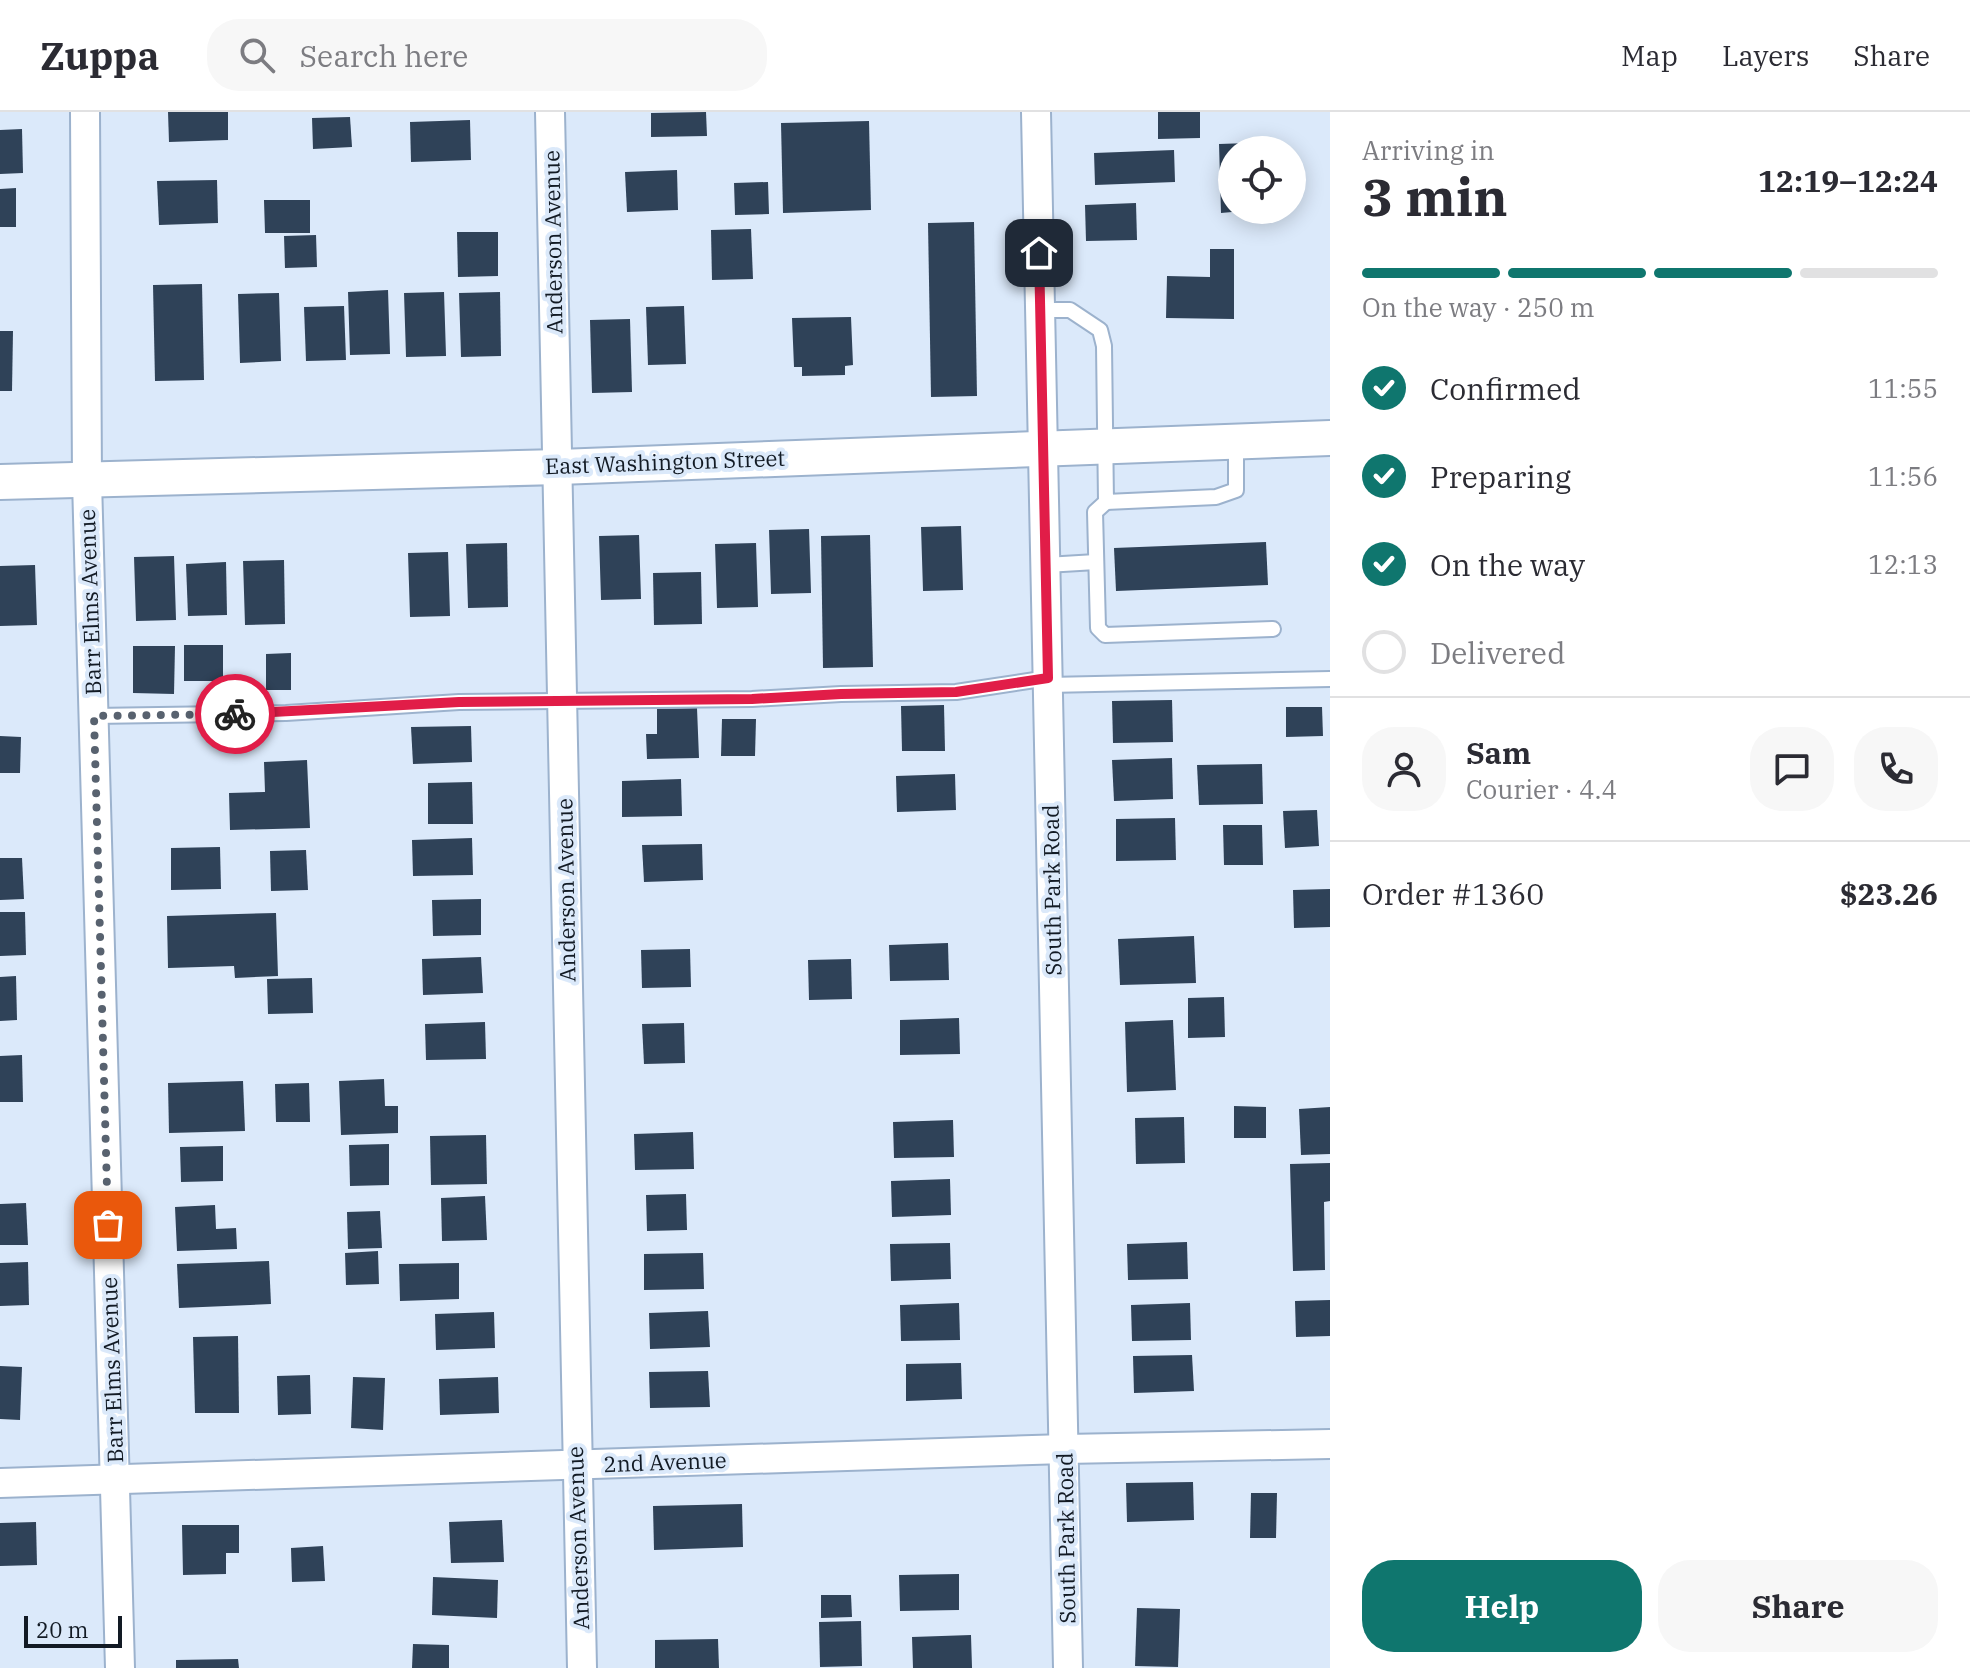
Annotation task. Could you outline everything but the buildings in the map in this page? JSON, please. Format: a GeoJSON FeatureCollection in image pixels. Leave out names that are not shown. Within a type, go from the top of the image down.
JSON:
{"type":"FeatureCollection","features":[{"type":"Feature","properties":{"kind":"street","name":"Barr Elms Avenue"},"geometry":{"type":"LineString","coordinates":[[85,112],[87,481],[120,1668]]}},
{"type":"Feature","properties":{"kind":"street","name":"Anderson Avenue"},"geometry":{"type":"LineString","coordinates":[[550,112],[582,1668]]}},
{"type":"Feature","properties":{"kind":"street","name":"South Park Road"},"geometry":{"type":"LineString","coordinates":[[1036,112],[1068,1668]]}},
{"type":"Feature","properties":{"kind":"street","name":"East Washington Street"},"geometry":{"type":"LineString","coordinates":[[0,482],[559,467],[1330,438]]}},
{"type":"Feature","properties":{"kind":"street","name":"2nd Avenue"},"geometry":{"type":"LineString","coordinates":[[0,1483],[1065,1449],[1330,1444]]}},
{"type":"Feature","properties":{"kind":"lane"},"geometry":{"type":"LineString","coordinates":[[1040,310],[1070,310],[1100,330],[1104,346],[1106,502]]}},
{"type":"Feature","properties":{"kind":"lane"},"geometry":{"type":"LineString","coordinates":[[1236,441],[1236,490],[1216,497],[1106,502],[1095,512],[1098,628],[1105,635],[1273,629]]}},
{"type":"Feature","properties":{"kind":"lane"},"geometry":{"type":"LineString","coordinates":[[1046,565],[1096,562]]}},
{"type":"Feature","properties":{"kind":"lane"},"geometry":{"type":"LineString","coordinates":[[94,716],[286,713],[459,702],[752,699],[956,692],[1048,681],[1330,679]]}},
{"type":"Feature","properties":{"kind":"way so far"},"geometry":{"type":"LineString","coordinates":[[108,1225],[94,716],[235,714]]}},
{"type":"Feature","properties":{"kind":"route"},"geometry":{"type":"LineString","coordinates":[[235,714],[459,702],[752,699],[956,692],[1048,678],[1039,253]]}}]}
